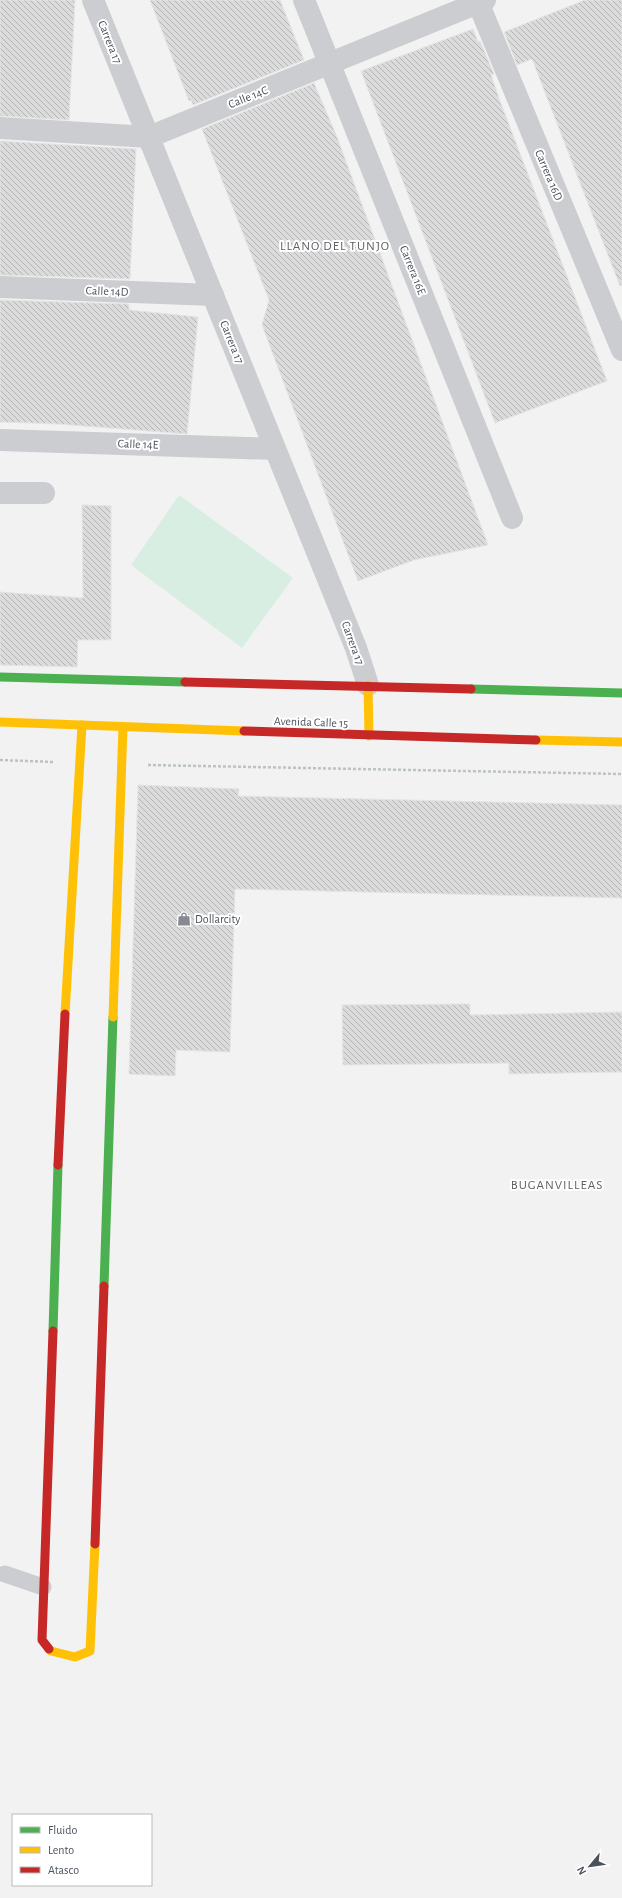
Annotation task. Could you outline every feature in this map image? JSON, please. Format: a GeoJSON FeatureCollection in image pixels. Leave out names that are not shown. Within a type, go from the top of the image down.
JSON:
{"type":"FeatureCollection","features":[{"type":"Feature","properties":{"kind":"street","name":"Carrera 17"},"geometry":{"type":"LineString","coordinates":[[93,0],[356,648],[368,685]]}},
{"type":"Feature","properties":{"kind":"street","name":"Carrera 16E"},"geometry":{"type":"LineString","coordinates":[[304,0],[512,518]]}},
{"type":"Feature","properties":{"kind":"street","name":"Calle 14C"},"geometry":{"type":"LineString","coordinates":[[0,128],[149,137],[480,1]]}},
{"type":"Feature","properties":{"kind":"street","name":"Carrera 16D"},"geometry":{"type":"LineString","coordinates":[[480,1],[622,350]]}},
{"type":"Feature","properties":{"kind":"street","name":"Calle 14D"},"geometry":{"type":"LineString","coordinates":[[0,287],[213,295]]}},
{"type":"Feature","properties":{"kind":"street","name":"Calle 14E"},"geometry":{"type":"LineString","coordinates":[[0,440],[275,449]]}},
{"type":"Feature","properties":{"kind":"street"},"geometry":{"type":"LineString","coordinates":[[0,492],[44,493]]}},
{"type":"Feature","properties":{"kind":"street"},"geometry":{"type":"LineString","coordinates":[[0,677],[274,686],[368,685],[622,693]]}},
{"type":"Feature","properties":{"kind":"street"},"geometry":{"type":"LineString","coordinates":[[368,685],[368,736]]}},
{"type":"Feature","properties":{"kind":"street","name":"Avenida Calle 15"},"geometry":{"type":"LineString","coordinates":[[0,722],[368,736],[622,742]]}},
{"type":"Feature","properties":{"kind":"street"},"geometry":{"type":"LineString","coordinates":[[82,725],[62,1060],[42,1640],[51,1652],[75,1657],[90,1650],[123,727]]}},
{"type":"Feature","properties":{"kind":"lane"},"geometry":{"type":"LineString","coordinates":[[5,1574],[43,1587]]}},
{"type":"Feature","properties":{"kind":"path"},"geometry":{"type":"LineString","coordinates":[[0,760],[80,763]]}},
{"type":"Feature","properties":{"kind":"path"},"geometry":{"type":"LineString","coordinates":[[122,765],[622,774]]}},
{"type":"Feature","properties":{"kind":"green space"},"geometry":{"type":"Polygon","coordinates":[[[179,495],[293,578],[242,648],[131,565],[179,495]]]}},
{"type":"Feature","properties":{"kind":"building"},"geometry":{"type":"Polygon","coordinates":[[[0,0],[75,0],[69,120],[0,116],[0,0]]]}},
{"type":"Feature","properties":{"kind":"building"},"geometry":{"type":"Polygon","coordinates":[[[150,0],[280,0],[304,60],[193,105],[191,100],[189,101],[150,0]]]}},
{"type":"Feature","properties":{"kind":"building"},"geometry":{"type":"Polygon","coordinates":[[[585,0],[622,0],[622,285],[620,286],[532,59],[517,65],[504,32],[585,0]]]}},
{"type":"Feature","properties":{"kind":"building"},"geometry":{"type":"Polygon","coordinates":[[[473,29],[478,42],[480,41],[494,74],[491,75],[500,101],[607,381],[495,423],[361,71],[473,29]]]}},
{"type":"Feature","properties":{"kind":"building"},"geometry":{"type":"Polygon","coordinates":[[[314,83],[337,137],[488,545],[414,560],[358,581],[262,325],[269,300],[202,129],[314,83]]]}},
{"type":"Feature","properties":{"kind":"building"},"geometry":{"type":"Polygon","coordinates":[[[0,141],[136,149],[130,279],[0,275],[0,141]]]}},
{"type":"Feature","properties":{"kind":"building"},"geometry":{"type":"Polygon","coordinates":[[[0,300],[129,304],[129,310],[198,317],[187,434],[58,424],[0,422],[0,300]]]}},
{"type":"Feature","properties":{"kind":"building"},"geometry":{"type":"Polygon","coordinates":[[[82,505],[111,506],[111,640],[78,640],[77,667],[0,665],[0,592],[83,598],[82,505]]]}},
{"type":"Feature","properties":{"kind":"building"},"geometry":{"type":"Polygon","coordinates":[[[138,785],[239,789],[238,796],[622,805],[622,898],[235,889],[230,1052],[176,1050],[175,1076],[129,1074],[138,785]]]}},
{"type":"Feature","properties":{"kind":"building"},"geometry":{"type":"Polygon","coordinates":[[[470,1004],[470,1015],[622,1012],[622,1072],[509,1074],[509,1063],[343,1065],[342,1005],[470,1004]]]}},
{"type":"Feature","properties":{"kind":"traffic: fast"},"geometry":{"type":"LineString","coordinates":[[0,677],[185,682]]}},
{"type":"Feature","properties":{"kind":"traffic: fast"},"geometry":{"type":"LineString","coordinates":[[471,689],[622,693]]}},
{"type":"Feature","properties":{"kind":"traffic: fast"},"geometry":{"type":"LineString","coordinates":[[104,1286],[113,1017]]}},
{"type":"Feature","properties":{"kind":"traffic: fast"},"geometry":{"type":"LineString","coordinates":[[53,1331],[58,1165]]}},
{"type":"Feature","properties":{"kind":"traffic: slow"},"geometry":{"type":"LineString","coordinates":[[368,685],[369,736]]}},
{"type":"Feature","properties":{"kind":"traffic: slow"},"geometry":{"type":"LineString","coordinates":[[0,722],[244,731]]}},
{"type":"Feature","properties":{"kind":"traffic: slow"},"geometry":{"type":"LineString","coordinates":[[65,1014],[82,725]]}},
{"type":"Feature","properties":{"kind":"traffic: slow"},"geometry":{"type":"LineString","coordinates":[[113,1017],[123,727]]}},
{"type":"Feature","properties":{"kind":"traffic: slow"},"geometry":{"type":"LineString","coordinates":[[536,740],[622,742]]}},
{"type":"Feature","properties":{"kind":"traffic: slow"},"geometry":{"type":"LineString","coordinates":[[49,1649],[51,1651],[75,1657],[90,1651],[95,1544]]}},
{"type":"Feature","properties":{"kind":"traffic: jam"},"geometry":{"type":"LineString","coordinates":[[185,682],[471,689]]}},
{"type":"Feature","properties":{"kind":"traffic: jam"},"geometry":{"type":"LineString","coordinates":[[244,731],[536,740]]}},
{"type":"Feature","properties":{"kind":"traffic: jam"},"geometry":{"type":"LineString","coordinates":[[58,1165],[65,1014]]}},
{"type":"Feature","properties":{"kind":"traffic: jam"},"geometry":{"type":"LineString","coordinates":[[95,1544],[104,1286]]}},
{"type":"Feature","properties":{"kind":"traffic: jam"},"geometry":{"type":"LineString","coordinates":[[49,1649],[42,1640],[53,1331]]}},
{"type":"Feature","properties":{"kind":"place","name":"Dollarcity"},"geometry":{"type":"Point","coordinates":[184,919]}},
{"type":"Feature","properties":{"kind":"district","name":"LLANO DEL TUNJO"},"geometry":{"type":"Point","coordinates":[335,245]}},
{"type":"Feature","properties":{"kind":"district","name":"BUGANVILLEAS"},"geometry":{"type":"Point","coordinates":[557,1184]}}]}
